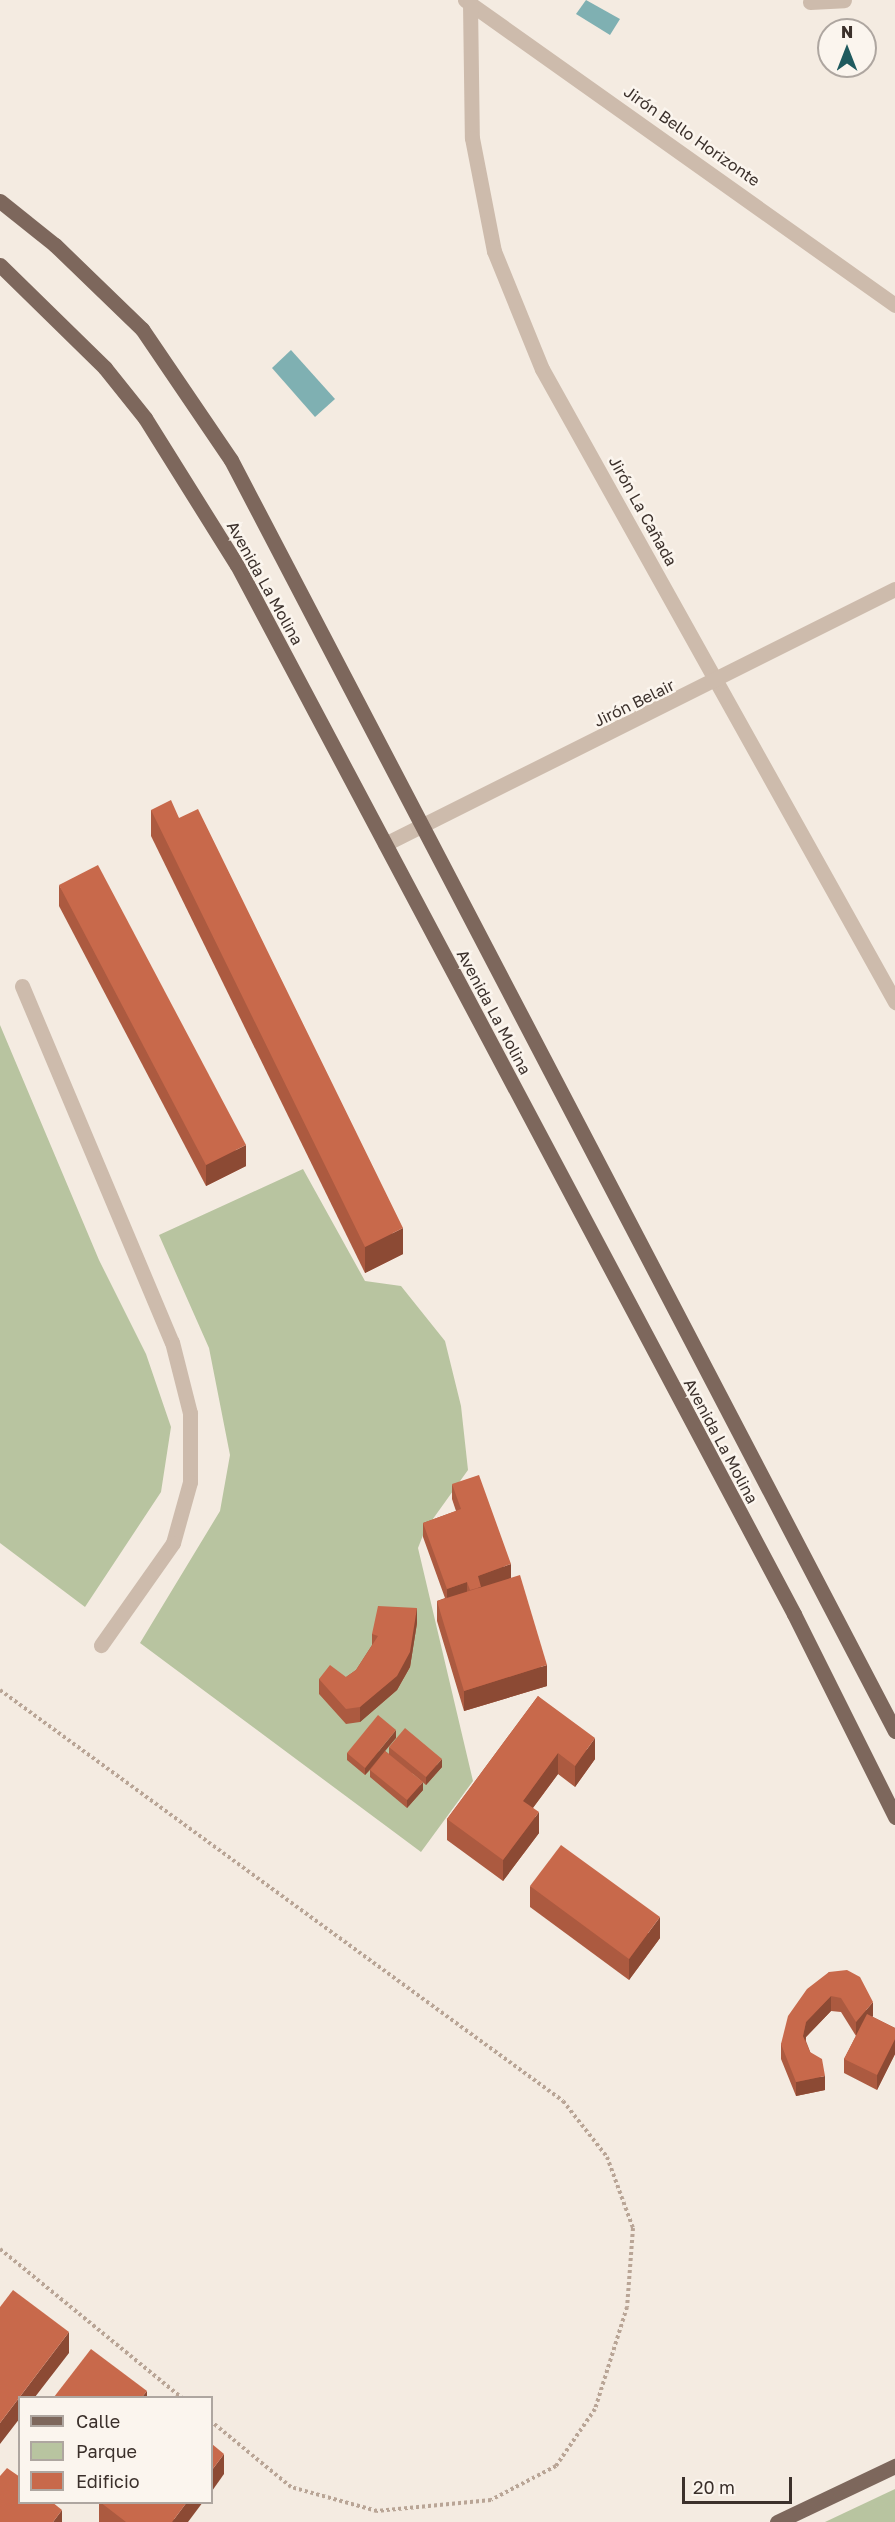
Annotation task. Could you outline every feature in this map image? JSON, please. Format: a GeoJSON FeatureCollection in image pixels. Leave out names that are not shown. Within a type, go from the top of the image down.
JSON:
{"type":"FeatureCollection","features":[{"type":"Feature","properties":{"kind":"main road","name":"Avenida La Molina"},"geometry":{"type":"LineString","coordinates":[[0,201],[97,283],[172,370],[261,512],[895,1731]]}},
{"type":"Feature","properties":{"kind":"main road","name":"Avenida La Molina"},"geometry":{"type":"LineString","coordinates":[[0,266],[72,333],[145,418],[237,565],[794,1614],[895,1817]]}},
{"type":"Feature","properties":{"kind":"main road"},"geometry":{"type":"LineString","coordinates":[[777,2522],[895,2466]]}},
{"type":"Feature","properties":{"kind":"street"},"geometry":{"type":"LineString","coordinates":[[810,2],[844,0]]}},
{"type":"Feature","properties":{"kind":"street","name":"Jirón Bello Horizonte"},"geometry":{"type":"LineString","coordinates":[[468,1],[895,306]]}},
{"type":"Feature","properties":{"kind":"street","name":"Jirón La Cañada"},"geometry":{"type":"LineString","coordinates":[[468,1],[472,138],[494,250],[542,369],[895,1002]]}},
{"type":"Feature","properties":{"kind":"street","name":"Jirón Belair"},"geometry":{"type":"LineString","coordinates":[[385,844],[718,681],[895,589]]}},
{"type":"Feature","properties":{"kind":"street"},"geometry":{"type":"LineString","coordinates":[[22,986],[172,1342],[190,1413],[190,1482],[173,1543],[100,1645]]}},
{"type":"Feature","properties":{"kind":"path"},"geometry":{"type":"LineString","coordinates":[[0,1690],[562,2101],[607,2157],[633,2228],[627,2307],[595,2409],[556,2466],[491,2500],[377,2511],[291,2487],[213,2423]]}},
{"type":"Feature","properties":{"kind":"path"},"geometry":{"type":"LineString","coordinates":[[0,2249],[181,2396]]}},
{"type":"Feature","properties":{"kind":"green space"},"geometry":{"type":"Polygon","coordinates":[[[0,1025],[99,1260],[146,1354],[171,1427],[161,1492],[85,1607],[0,1543],[0,1025]]]}},
{"type":"Feature","properties":{"kind":"green space"},"geometry":{"type":"Polygon","coordinates":[[[303,1169],[365,1281],[401,1286],[445,1341],[461,1406],[468,1470],[425,1530],[418,1548],[473,1781],[421,1852],[140,1643],[220,1511],[230,1455],[209,1348],[159,1235],[303,1169]]]}},
{"type":"Feature","properties":{"kind":"green space"},"geometry":{"type":"Polygon","coordinates":[[[895,2489],[895,2522],[825,2522],[895,2489]]]}},
{"type":"Feature","properties":{"kind":"water"},"geometry":{"type":"Polygon","coordinates":[[[586,0],[620,19],[610,35],[576,14],[586,0]]]}},
{"type":"Feature","properties":{"kind":"water"},"geometry":{"type":"Polygon","coordinates":[[[291,350],[335,399],[315,417],[272,368],[291,350]]]}},
{"type":"Feature","properties":{"kind":"building"},"geometry":{"type":"Polygon","coordinates":[[[171,800],[179,818],[198,809],[403,1228],[365,1247],[151,810],[171,800]]]}},
{"type":"Feature","properties":{"kind":"building"},"geometry":{"type":"Polygon","coordinates":[[[98,865],[246,1145],[206,1165],[59,885],[98,865]]]}},
{"type":"Feature","properties":{"kind":"building"},"geometry":{"type":"Polygon","coordinates":[[[479,1475],[511,1564],[478,1576],[481,1587],[470,1590],[467,1582],[447,1589],[423,1523],[461,1509],[452,1484],[479,1475]]]}},
{"type":"Feature","properties":{"kind":"building"},"geometry":{"type":"Polygon","coordinates":[[[520,1575],[547,1665],[464,1691],[437,1601],[520,1575]]]}},
{"type":"Feature","properties":{"kind":"building"},"geometry":{"type":"Polygon","coordinates":[[[378,1606],[417,1608],[410,1652],[397,1676],[360,1707],[346,1709],[319,1679],[330,1665],[346,1677],[356,1670],[378,1636],[372,1634],[378,1606]]]}},
{"type":"Feature","properties":{"kind":"building"},"geometry":{"type":"Polygon","coordinates":[[[538,1696],[595,1738],[575,1766],[558,1753],[523,1801],[539,1812],[503,1860],[447,1819],[538,1696]]]}},
{"type":"Feature","properties":{"kind":"building"},"geometry":{"type":"Polygon","coordinates":[[[378,1715],[396,1730],[365,1768],[347,1753],[378,1715]]]}},
{"type":"Feature","properties":{"kind":"building"},"geometry":{"type":"Polygon","coordinates":[[[405,1728],[442,1759],[426,1777],[389,1747],[405,1728]]]}},
{"type":"Feature","properties":{"kind":"building"},"geometry":{"type":"Polygon","coordinates":[[[385,1751],[423,1782],[407,1800],[370,1770],[385,1751]]]}},
{"type":"Feature","properties":{"kind":"building"},"geometry":{"type":"Polygon","coordinates":[[[561,1845],[660,1917],[629,1959],[530,1886],[561,1845]]]}},
{"type":"Feature","properties":{"kind":"building"},"geometry":{"type":"Polygon","coordinates":[[[847,1970],[860,1977],[873,2002],[856,2022],[841,1998],[831,1996],[806,2022],[803,2036],[810,2052],[822,2059],[825,2076],[796,2082],[781,2044],[788,2016],[807,1989],[829,1972],[847,1970]]]}},
{"type":"Feature","properties":{"kind":"building"},"geometry":{"type":"Polygon","coordinates":[[[867,2014],[895,2028],[895,2039],[877,2075],[844,2059],[867,2014]]]}},
{"type":"Feature","properties":{"kind":"building"},"geometry":{"type":"Polygon","coordinates":[[[13,2290],[69,2332],[20,2396],[18,2396],[18,2399],[0,2423],[0,2307],[13,2290]]]}},
{"type":"Feature","properties":{"kind":"building"},"geometry":{"type":"Polygon","coordinates":[[[91,2349],[147,2391],[143,2396],[55,2396],[91,2349]]]}},
{"type":"Feature","properties":{"kind":"building"},"geometry":{"type":"Polygon","coordinates":[[[213,2445],[224,2454],[213,2469],[213,2445]]]}},
{"type":"Feature","properties":{"kind":"building"},"geometry":{"type":"Polygon","coordinates":[[[7,2468],[18,2476],[18,2504],[54,2504],[62,2510],[53,2522],[0,2522],[0,2476],[7,2468]]]}},
{"type":"Feature","properties":{"kind":"building"},"geometry":{"type":"Polygon","coordinates":[[[103,2504],[186,2504],[172,2522],[126,2522],[103,2504]]]}}]}
